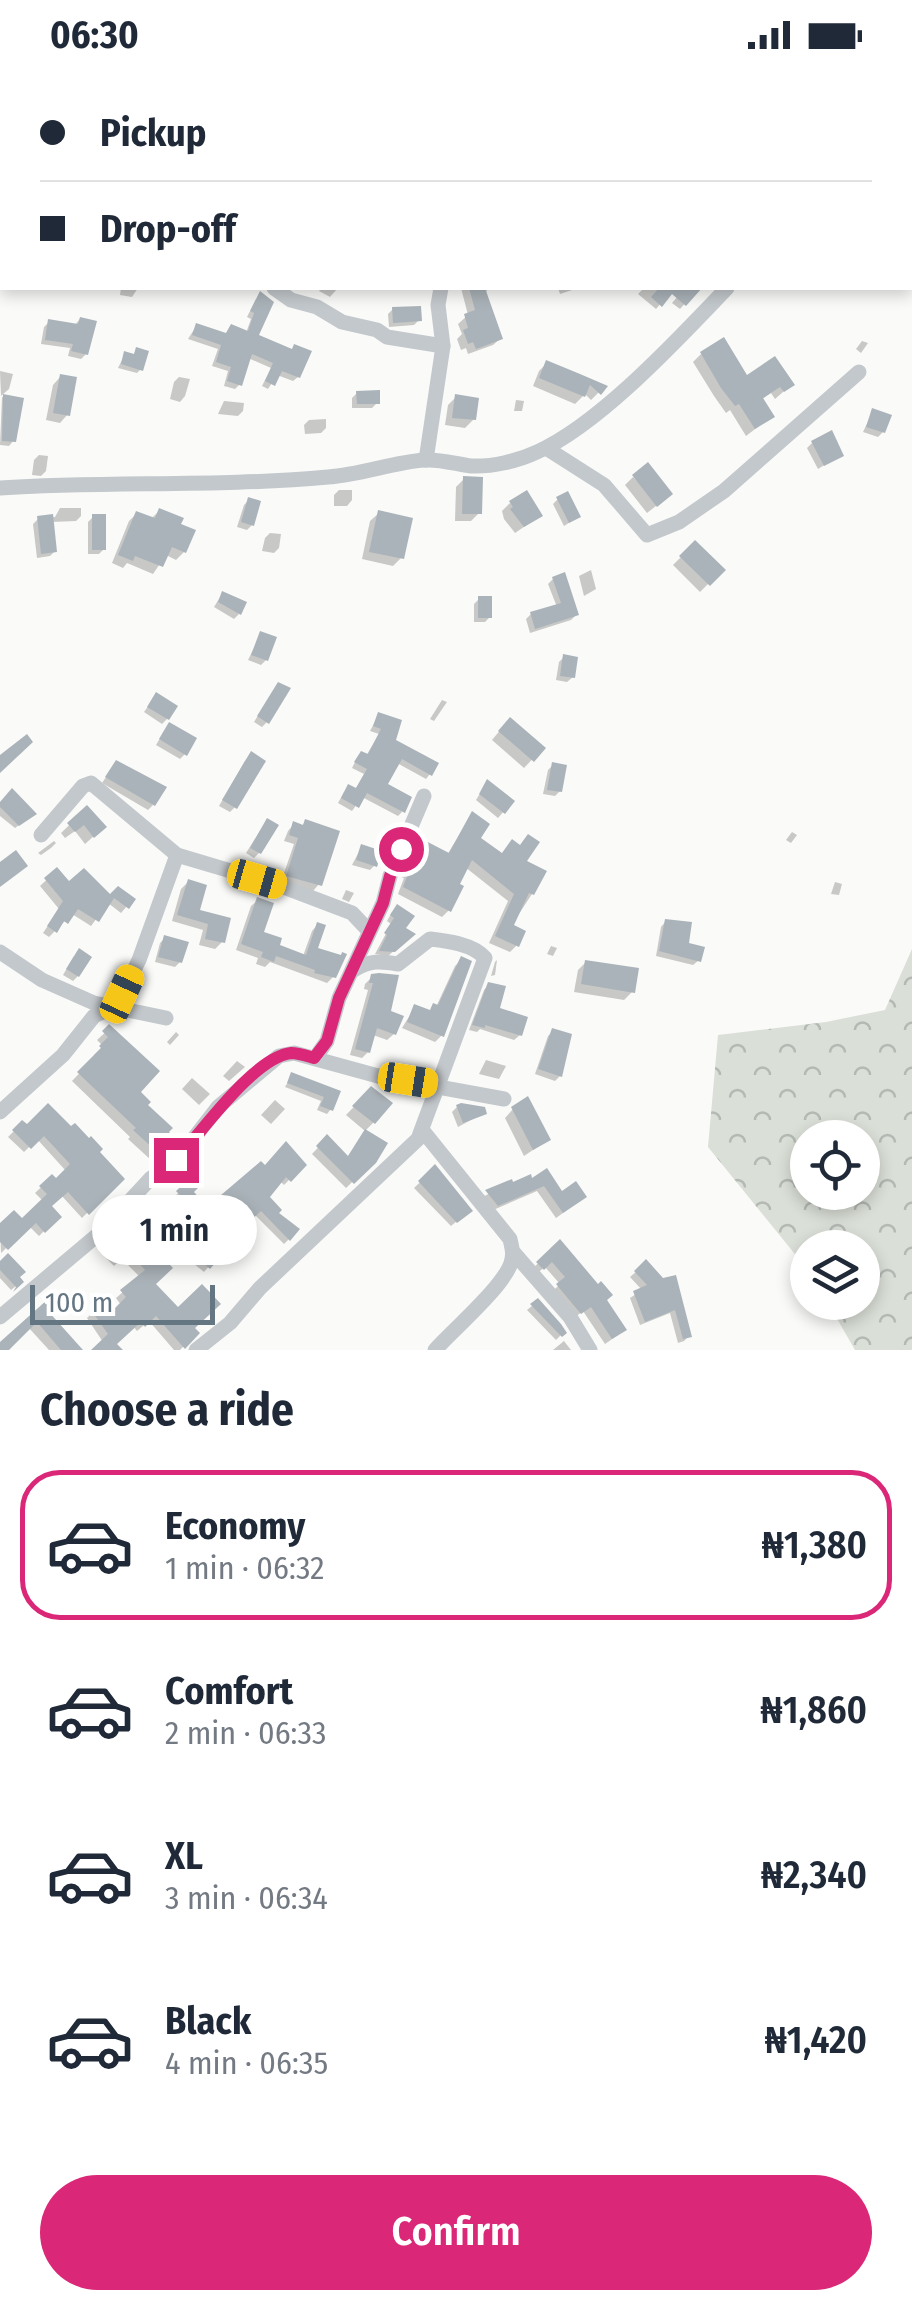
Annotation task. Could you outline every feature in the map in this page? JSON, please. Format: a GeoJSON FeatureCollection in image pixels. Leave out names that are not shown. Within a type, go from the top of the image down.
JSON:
{"type":"FeatureCollection","features":[{"type":"Feature","properties":{"kind":"street"},"geometry":{"type":"LineString","coordinates":[[277,290],[291,300],[317,307],[342,322],[377,330],[387,338],[443,346]]}},
{"type":"Feature","properties":{"kind":"street"},"geometry":{"type":"LineString","coordinates":[[426,460],[443,346],[440,290]]}},
{"type":"Feature","properties":{"kind":"street"},"geometry":{"type":"LineString","coordinates":[[0,488],[137,482],[241,483],[334,477],[426,460],[474,466],[504,463],[546,448],[590,418],[671,347],[725,290]]}},
{"type":"Feature","properties":{"kind":"street"},"geometry":{"type":"LineString","coordinates":[[546,448],[604,485],[647,535],[679,522],[724,491],[859,372]]}},
{"type":"Feature","properties":{"kind":"street"},"geometry":{"type":"LineString","coordinates":[[40,835],[83,786],[91,783],[177,855],[352,913],[378,912]]}},
{"type":"Feature","properties":{"kind":"street"},"geometry":{"type":"LineString","coordinates":[[314,1058],[327,1041],[339,998],[424,796]]}},
{"type":"Feature","properties":{"kind":"street"},"geometry":{"type":"LineString","coordinates":[[0,1112],[63,1055],[94,1016],[116,1006],[139,960],[177,855]]}},
{"type":"Feature","properties":{"kind":"street"},"geometry":{"type":"LineString","coordinates":[[352,913],[368,930]]}},
{"type":"Feature","properties":{"kind":"street"},"geometry":{"type":"LineString","coordinates":[[196,1350],[230,1322],[260,1288],[423,1132],[485,958],[482,953],[430,939],[398,964],[377,960],[354,970]]}},
{"type":"Feature","properties":{"kind":"street"},"geometry":{"type":"LineString","coordinates":[[0,952],[42,980],[94,1003],[166,1018]]}},
{"type":"Feature","properties":{"kind":"street"},"geometry":{"type":"LineString","coordinates":[[0,1316],[100,1232],[150,1179],[176,1160],[218,1107],[280,1056],[294,1053],[378,1076],[504,1099]]}},
{"type":"Feature","properties":{"kind":"street"},"geometry":{"type":"LineString","coordinates":[[423,1132],[510,1239],[514,1253],[570,1317],[590,1350]]}},
{"type":"Feature","properties":{"kind":"street"},"geometry":{"type":"LineString","coordinates":[[435,1350],[500,1281],[514,1253]]}},
{"type":"Feature","properties":{"kind":"green space"},"geometry":{"type":"Polygon","coordinates":[[[912,949],[912,1350],[855,1350],[838,1320],[880,1320],[880,1230],[790,1230],[790,1248],[708,1147],[718,1035],[826,1022],[885,1010],[912,949]]]}},
{"type":"Feature","properties":{"kind":"building"},"geometry":{"type":"Polygon","coordinates":[[[470,290],[486,290],[503,339],[476,349],[473,342],[468,344],[463,330],[468,328],[464,314],[475,310],[470,290]]]}},
{"type":"Feature","properties":{"kind":"building"},"geometry":{"type":"Polygon","coordinates":[[[657,290],[700,290],[686,306],[672,294],[662,307],[651,297],[657,290]]]}},
{"type":"Feature","properties":{"kind":"building"},"geometry":{"type":"Polygon","coordinates":[[[260,291],[274,302],[259,335],[292,349],[294,344],[312,351],[300,378],[282,371],[275,386],[265,381],[273,363],[252,354],[242,386],[227,381],[231,367],[216,362],[221,345],[192,335],[196,323],[226,333],[231,324],[248,331],[254,313],[250,311],[260,291]]]}},
{"type":"Feature","properties":{"kind":"building"},"geometry":{"type":"Polygon","coordinates":[[[421,306],[422,321],[393,323],[392,307],[421,306]]]}},
{"type":"Feature","properties":{"kind":"building"},"geometry":{"type":"Polygon","coordinates":[[[80,317],[97,321],[88,355],[71,351],[73,344],[45,340],[48,319],[78,324],[80,317]]]}},
{"type":"Feature","properties":{"kind":"building"},"geometry":{"type":"Polygon","coordinates":[[[724,337],[747,375],[775,356],[795,385],[784,392],[780,387],[763,398],[775,417],[755,429],[739,404],[735,406],[721,388],[700,352],[724,337]]]}},
{"type":"Feature","properties":{"kind":"building"},"geometry":{"type":"Polygon","coordinates":[[[136,347],[149,351],[143,371],[121,364],[124,351],[134,354],[136,347]]]}},
{"type":"Feature","properties":{"kind":"building"},"geometry":{"type":"Polygon","coordinates":[[[546,360],[608,386],[601,395],[590,385],[585,397],[539,378],[546,360]]]}},
{"type":"Feature","properties":{"kind":"building"},"geometry":{"type":"Polygon","coordinates":[[[60,374],[77,377],[70,416],[53,413],[60,374]]]}},
{"type":"Feature","properties":{"kind":"building"},"geometry":{"type":"Polygon","coordinates":[[[380,390],[380,404],[357,404],[356,391],[380,390]]]}},
{"type":"Feature","properties":{"kind":"building"},"geometry":{"type":"Polygon","coordinates":[[[3,394],[24,398],[16,442],[2,441],[3,394]]]}},
{"type":"Feature","properties":{"kind":"building"},"geometry":{"type":"Polygon","coordinates":[[[455,394],[479,398],[476,420],[452,418],[455,394]]]}},
{"type":"Feature","properties":{"kind":"building"},"geometry":{"type":"Polygon","coordinates":[[[872,408],[892,415],[885,433],[866,427],[872,408]]]}},
{"type":"Feature","properties":{"kind":"building"},"geometry":{"type":"Polygon","coordinates":[[[832,430],[844,456],[824,466],[811,441],[832,430]]]}},
{"type":"Feature","properties":{"kind":"building"},"geometry":{"type":"Polygon","coordinates":[[[648,462],[673,494],[657,507],[632,475],[648,462]]]}},
{"type":"Feature","properties":{"kind":"building"},"geometry":{"type":"Polygon","coordinates":[[[463,476],[483,477],[482,514],[462,514],[463,476]]]}},
{"type":"Feature","properties":{"kind":"building"},"geometry":{"type":"Polygon","coordinates":[[[527,490],[543,516],[524,527],[510,509],[513,507],[509,501],[527,490]]]}},
{"type":"Feature","properties":{"kind":"building"},"geometry":{"type":"Polygon","coordinates":[[[568,491],[581,517],[569,523],[556,497],[568,491]]]}},
{"type":"Feature","properties":{"kind":"building"},"geometry":{"type":"Polygon","coordinates":[[[248,497],[261,501],[254,526],[241,522],[248,497]]]}},
{"type":"Feature","properties":{"kind":"building"},"geometry":{"type":"Polygon","coordinates":[[[159,508],[184,518],[181,524],[196,530],[186,553],[172,547],[163,567],[135,556],[133,561],[118,555],[136,511],[155,518],[159,508]]]}},
{"type":"Feature","properties":{"kind":"building"},"geometry":{"type":"Polygon","coordinates":[[[378,510],[413,518],[404,559],[369,552],[378,510]]]}},
{"type":"Feature","properties":{"kind":"building"},"geometry":{"type":"Polygon","coordinates":[[[53,514],[57,552],[41,554],[37,516],[53,514]]]}},
{"type":"Feature","properties":{"kind":"building"},"geometry":{"type":"Polygon","coordinates":[[[92,514],[106,514],[106,550],[92,550],[92,514]]]}},
{"type":"Feature","properties":{"kind":"building"},"geometry":{"type":"Polygon","coordinates":[[[695,540],[726,570],[710,586],[679,556],[695,540]]]}},
{"type":"Feature","properties":{"kind":"building"},"geometry":{"type":"Polygon","coordinates":[[[565,572],[579,615],[535,629],[530,612],[561,603],[552,577],[565,572]]]}},
{"type":"Feature","properties":{"kind":"building"},"geometry":{"type":"Polygon","coordinates":[[[222,591],[247,602],[241,615],[218,602],[222,591]]]}},
{"type":"Feature","properties":{"kind":"building"},"geometry":{"type":"Polygon","coordinates":[[[478,596],[492,596],[492,618],[478,618],[478,596]]]}},
{"type":"Feature","properties":{"kind":"building"},"geometry":{"type":"Polygon","coordinates":[[[260,631],[277,637],[268,661],[251,655],[260,631]]]}},
{"type":"Feature","properties":{"kind":"building"},"geometry":{"type":"Polygon","coordinates":[[[563,654],[578,657],[575,678],[560,676],[563,654]]]}},
{"type":"Feature","properties":{"kind":"building"},"geometry":{"type":"Polygon","coordinates":[[[278,682],[291,688],[269,724],[257,716],[278,682]]]}},
{"type":"Feature","properties":{"kind":"building"},"geometry":{"type":"Polygon","coordinates":[[[156,692],[178,706],[169,720],[147,707],[156,692]]]}},
{"type":"Feature","properties":{"kind":"building"},"geometry":{"type":"Polygon","coordinates":[[[378,712],[402,720],[396,740],[439,763],[432,776],[402,759],[388,784],[412,797],[405,813],[367,793],[359,808],[341,798],[348,784],[356,788],[367,769],[354,762],[361,751],[368,754],[381,729],[373,726],[378,712]]]}},
{"type":"Feature","properties":{"kind":"building"},"geometry":{"type":"Polygon","coordinates":[[[510,717],[546,748],[534,762],[498,731],[510,717]]]}},
{"type":"Feature","properties":{"kind":"building"},"geometry":{"type":"Polygon","coordinates":[[[169,722],[197,738],[187,756],[159,739],[169,722]]]}},
{"type":"Feature","properties":{"kind":"building"},"geometry":{"type":"Polygon","coordinates":[[[27,734],[33,742],[0,773],[0,755],[27,734]]]}},
{"type":"Feature","properties":{"kind":"building"},"geometry":{"type":"Polygon","coordinates":[[[251,751],[266,761],[237,809],[222,800],[251,751]]]}},
{"type":"Feature","properties":{"kind":"building"},"geometry":{"type":"Polygon","coordinates":[[[116,760],[167,787],[155,806],[105,777],[116,760]]]}},
{"type":"Feature","properties":{"kind":"building"},"geometry":{"type":"Polygon","coordinates":[[[552,762],[567,765],[562,792],[547,790],[552,762]]]}},
{"type":"Feature","properties":{"kind":"building"},"geometry":{"type":"Polygon","coordinates":[[[487,779],[515,801],[505,814],[479,794],[487,779]]]}},
{"type":"Feature","properties":{"kind":"building"},"geometry":{"type":"Polygon","coordinates":[[[12,788],[37,814],[19,826],[0,807],[12,788]]]}},
{"type":"Feature","properties":{"kind":"building"},"geometry":{"type":"Polygon","coordinates":[[[87,805],[107,827],[94,838],[84,825],[75,832],[67,823],[87,805]]]}},
{"type":"Feature","properties":{"kind":"building"},"geometry":{"type":"Polygon","coordinates":[[[472,811],[490,824],[481,838],[502,853],[512,839],[520,845],[528,834],[540,842],[527,861],[547,871],[534,895],[529,893],[514,925],[526,931],[519,947],[495,936],[514,894],[472,860],[451,912],[403,887],[409,871],[406,870],[422,839],[449,853],[472,811]]]}},
{"type":"Feature","properties":{"kind":"building"},"geometry":{"type":"Polygon","coordinates":[[[267,818],[279,825],[261,854],[250,848],[267,818]]]}},
{"type":"Feature","properties":{"kind":"building"},"geometry":{"type":"Polygon","coordinates":[[[305,819],[340,831],[322,886],[286,876],[298,838],[289,835],[293,821],[303,825],[305,819]]]}},
{"type":"Feature","properties":{"kind":"building"},"geometry":{"type":"Polygon","coordinates":[[[361,844],[382,851],[377,867],[356,860],[361,844]]]}},
{"type":"Feature","properties":{"kind":"building"},"geometry":{"type":"Polygon","coordinates":[[[16,850],[28,866],[0,887],[0,862],[16,850]]]}},
{"type":"Feature","properties":{"kind":"building"},"geometry":{"type":"Polygon","coordinates":[[[57,867],[69,881],[84,868],[110,894],[118,886],[136,899],[129,909],[114,898],[99,922],[78,909],[57,933],[47,926],[63,901],[44,878],[57,867]]]}},
{"type":"Feature","properties":{"kind":"building"},"geometry":{"type":"Polygon","coordinates":[[[188,879],[207,885],[200,910],[231,918],[225,943],[205,939],[208,924],[177,915],[188,879]]]}},
{"type":"Feature","properties":{"kind":"building"},"geometry":{"type":"Polygon","coordinates":[[[257,897],[274,903],[264,932],[282,938],[280,945],[306,955],[317,922],[326,925],[318,948],[347,954],[336,978],[276,956],[274,962],[261,957],[263,952],[241,944],[257,897]]]}},
{"type":"Feature","properties":{"kind":"building"},"geometry":{"type":"Polygon","coordinates":[[[397,904],[415,916],[406,928],[416,934],[395,952],[379,951],[394,918],[390,915],[397,904]]]}},
{"type":"Feature","properties":{"kind":"building"},"geometry":{"type":"Polygon","coordinates":[[[665,919],[692,922],[689,943],[705,947],[701,962],[659,951],[665,919]]]}},
{"type":"Feature","properties":{"kind":"building"},"geometry":{"type":"Polygon","coordinates":[[[164,935],[189,942],[182,963],[158,957],[164,935]]]}},
{"type":"Feature","properties":{"kind":"building"},"geometry":{"type":"Polygon","coordinates":[[[79,948],[92,957],[79,977],[66,969],[79,948]]]}},
{"type":"Feature","properties":{"kind":"building"},"geometry":{"type":"Polygon","coordinates":[[[461,956],[472,961],[444,1037],[407,1022],[414,1004],[430,1010],[433,1003],[438,1005],[461,956]]]}},
{"type":"Feature","properties":{"kind":"building"},"geometry":{"type":"Polygon","coordinates":[[[585,960],[639,968],[635,993],[581,984],[585,960]]]}},
{"type":"Feature","properties":{"kind":"building"},"geometry":{"type":"Polygon","coordinates":[[[371,974],[399,975],[391,1011],[404,1016],[396,1035],[377,1028],[370,1053],[355,1049],[373,983],[369,983],[371,974]]]}},
{"type":"Feature","properties":{"kind":"building"},"geometry":{"type":"Polygon","coordinates":[[[488,982],[506,986],[500,1008],[528,1017],[522,1036],[472,1025],[488,982]]]}},
{"type":"Feature","properties":{"kind":"building"},"geometry":{"type":"Polygon","coordinates":[[[109,1024],[160,1071],[141,1092],[151,1102],[148,1105],[173,1128],[169,1132],[178,1141],[158,1160],[153,1155],[156,1151],[133,1130],[136,1128],[77,1072],[101,1048],[108,1037],[102,1031],[109,1024]]]}},
{"type":"Feature","properties":{"kind":"building"},"geometry":{"type":"Polygon","coordinates":[[[552,1028],[572,1034],[562,1077],[538,1069],[552,1028]]]}},
{"type":"Feature","properties":{"kind":"building"},"geometry":{"type":"Polygon","coordinates":[[[291,1072],[341,1091],[333,1111],[320,1106],[324,1097],[287,1083],[291,1072]]]}},
{"type":"Feature","properties":{"kind":"building"},"geometry":{"type":"Polygon","coordinates":[[[371,1086],[393,1103],[375,1124],[352,1106],[371,1086]]]}},
{"type":"Feature","properties":{"kind":"building"},"geometry":{"type":"Polygon","coordinates":[[[528,1096],[551,1140],[533,1150],[511,1107],[528,1096]]]}},
{"type":"Feature","properties":{"kind":"building"},"geometry":{"type":"Polygon","coordinates":[[[48,1103],[71,1126],[75,1123],[91,1136],[125,1179],[89,1215],[68,1192],[52,1206],[62,1217],[45,1233],[36,1223],[8,1250],[0,1242],[0,1223],[14,1210],[22,1218],[47,1194],[39,1186],[52,1174],[56,1178],[70,1164],[44,1136],[31,1149],[12,1130],[22,1120],[27,1124],[48,1103]]]}},
{"type":"Feature","properties":{"kind":"building"},"geometry":{"type":"Polygon","coordinates":[[[456,1105],[485,1107],[487,1114],[463,1123],[456,1105]]]}},
{"type":"Feature","properties":{"kind":"building"},"geometry":{"type":"Polygon","coordinates":[[[365,1129],[388,1143],[376,1163],[354,1184],[316,1146],[327,1134],[348,1156],[365,1129]]]}},
{"type":"Feature","properties":{"kind":"building"},"geometry":{"type":"Polygon","coordinates":[[[286,1141],[307,1165],[291,1182],[286,1177],[270,1197],[282,1210],[279,1213],[300,1229],[290,1241],[261,1211],[235,1235],[244,1245],[232,1257],[226,1251],[210,1269],[192,1253],[196,1249],[183,1235],[198,1221],[176,1191],[189,1179],[207,1207],[261,1161],[265,1165],[286,1141]]]}},
{"type":"Feature","properties":{"kind":"building"},"geometry":{"type":"Polygon","coordinates":[[[435,1164],[473,1211],[457,1223],[418,1181],[435,1164]]]}},
{"type":"Feature","properties":{"kind":"building"},"geometry":{"type":"Polygon","coordinates":[[[547,1168],[562,1191],[576,1181],[587,1197],[563,1213],[544,1186],[498,1206],[485,1190],[531,1174],[532,1178],[547,1168]]]}},
{"type":"Feature","properties":{"kind":"building"},"geometry":{"type":"Polygon","coordinates":[[[560,1239],[598,1284],[601,1281],[613,1295],[607,1300],[627,1330],[612,1339],[591,1307],[581,1314],[556,1284],[565,1277],[552,1262],[544,1270],[536,1262],[560,1239]]]}},
{"type":"Feature","properties":{"kind":"building"},"geometry":{"type":"Polygon","coordinates":[[[148,1242],[173,1268],[156,1284],[178,1307],[202,1284],[221,1304],[195,1328],[200,1333],[185,1349],[156,1316],[145,1327],[141,1322],[117,1344],[123,1350],[91,1350],[108,1334],[91,1310],[103,1300],[112,1311],[126,1297],[120,1290],[145,1270],[133,1256],[148,1242]]]}},
{"type":"Feature","properties":{"kind":"building"},"geometry":{"type":"Polygon","coordinates":[[[8,1253],[26,1272],[20,1277],[24,1282],[13,1292],[16,1287],[0,1270],[0,1261],[8,1253]]]}},
{"type":"Feature","properties":{"kind":"building"},"geometry":{"type":"Polygon","coordinates":[[[646,1259],[663,1278],[676,1275],[692,1337],[683,1339],[675,1310],[645,1322],[633,1291],[647,1285],[634,1271],[646,1259]]]}},
{"type":"Feature","properties":{"kind":"building"},"geometry":{"type":"Polygon","coordinates":[[[538,1298],[567,1333],[562,1337],[530,1304],[538,1298]]]}},
{"type":"Feature","properties":{"kind":"building"},"geometry":{"type":"Polygon","coordinates":[[[47,1300],[53,1306],[48,1311],[83,1350],[61,1350],[37,1322],[9,1350],[0,1350],[0,1342],[47,1300]]]}},
{"type":"Feature","properties":{"kind":"route"},"geometry":{"type":"LineString","coordinates":[[176,1160],[218,1107],[261,1069],[280,1056],[294,1053],[314,1058],[327,1041],[339,998],[383,903],[401,849]]}}]}
